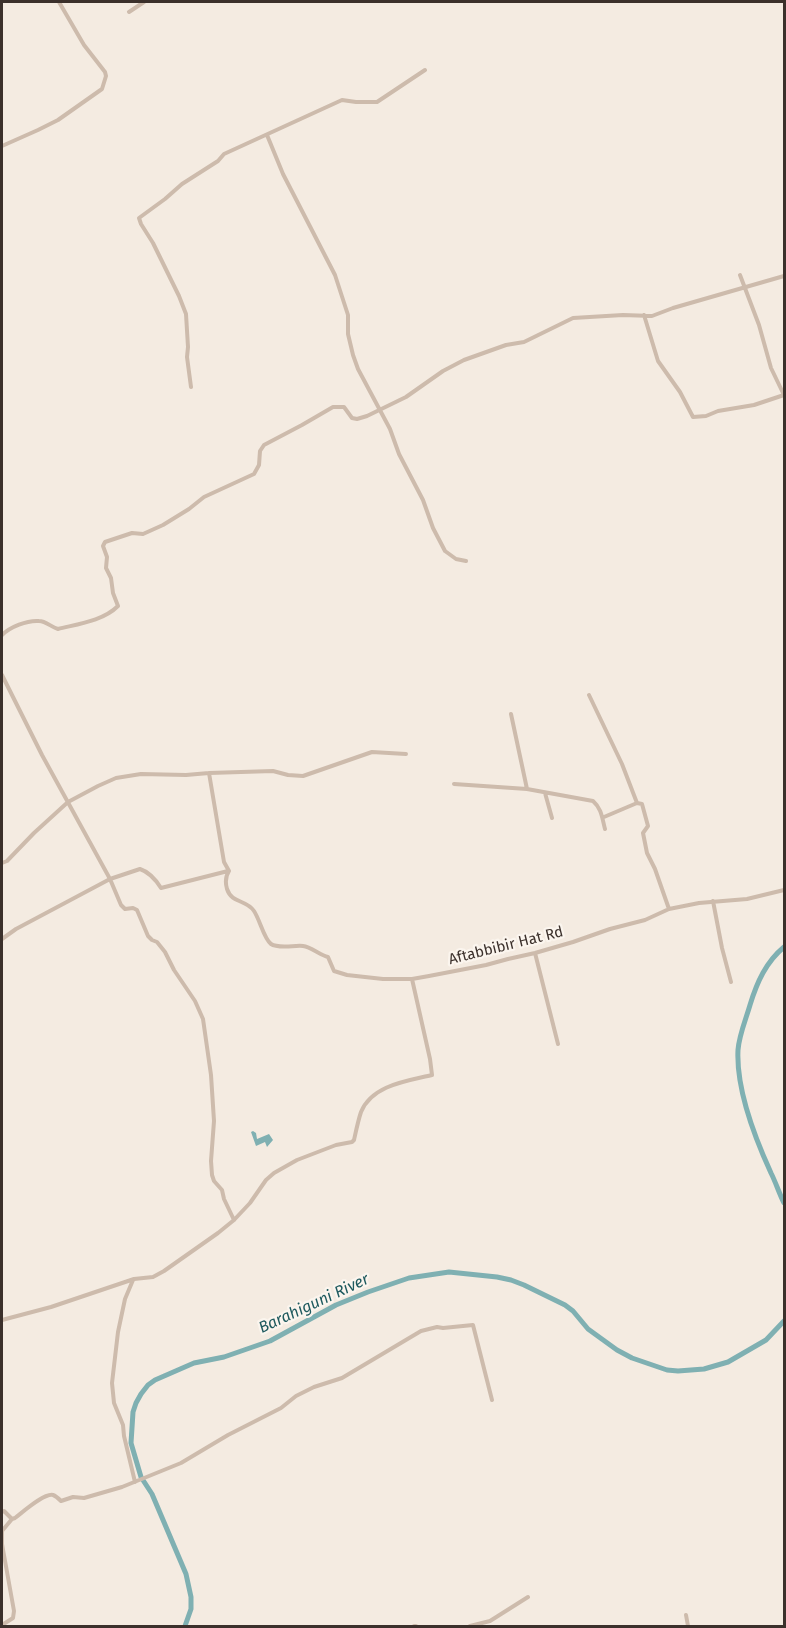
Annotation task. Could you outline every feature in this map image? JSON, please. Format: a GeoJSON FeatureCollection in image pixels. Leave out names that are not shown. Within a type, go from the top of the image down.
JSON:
{"type":"FeatureCollection","features":[{"type":"Feature","properties":{"kind":"street"},"geometry":{"type":"LineString","coordinates":[[2,146],[58,120],[102,89],[105,72],[84,45],[59,2]]}},
{"type":"Feature","properties":{"kind":"street"},"geometry":{"type":"LineString","coordinates":[[129,12],[144,2]]}},
{"type":"Feature","properties":{"kind":"street"},"geometry":{"type":"LineString","coordinates":[[191,387],[187,357],[186,314],[139,218],[182,184],[218,161],[224,154],[342,100],[377,102],[425,70]]}},
{"type":"Feature","properties":{"kind":"street"},"geometry":{"type":"LineString","coordinates":[[267,135],[283,174],[335,275],[348,315],[348,334],[358,369],[390,429],[399,454],[445,551],[456,560],[466,561]]}},
{"type":"Feature","properties":{"kind":"street"},"geometry":{"type":"LineString","coordinates":[[644,315],[658,361],[680,392],[693,417],[754,405],[784,395],[771,368],[759,325],[740,275]]}},
{"type":"Feature","properties":{"kind":"street"},"geometry":{"type":"LineString","coordinates":[[2,635],[27,622],[41,620],[58,628],[96,619],[109,613],[118,606],[106,568],[107,557],[103,546],[105,543],[132,533],[143,534],[163,525],[204,497],[254,474],[260,465],[260,451],[264,445],[333,407],[345,406],[350,416],[357,419],[380,411],[464,360],[506,345],[524,342],[573,318],[617,315],[652,316],[784,276]]}},
{"type":"Feature","properties":{"kind":"street"},"geometry":{"type":"LineString","coordinates":[[2,675],[42,755],[110,879],[121,905],[125,909],[135,908],[150,939],[157,942],[165,952],[195,1001],[203,1019],[211,1075],[214,1121],[212,1175],[222,1190],[234,1220]]}},
{"type":"Feature","properties":{"kind":"street"},"geometry":{"type":"LineString","coordinates":[[589,695],[622,764],[637,803]]}},
{"type":"Feature","properties":{"kind":"street"},"geometry":{"type":"LineString","coordinates":[[511,714],[527,789]]}},
{"type":"Feature","properties":{"kind":"street"},"geometry":{"type":"LineString","coordinates":[[2,863],[7,861],[68,802],[98,786],[124,776],[273,771],[303,776],[372,752],[406,754]]}},
{"type":"Feature","properties":{"kind":"street"},"geometry":{"type":"LineString","coordinates":[[2,939],[16,929],[110,879],[140,869],[145,870],[161,888],[229,871],[224,862],[209,773]]}},
{"type":"Feature","properties":{"kind":"street"},"geometry":{"type":"LineString","coordinates":[[454,784],[527,789],[593,801],[604,817],[605,829]]}},
{"type":"Feature","properties":{"kind":"street"},"geometry":{"type":"LineString","coordinates":[[545,793],[552,818]]}},
{"type":"Feature","properties":{"kind":"street"},"geometry":{"type":"LineString","coordinates":[[604,817],[637,803],[642,804],[648,826],[643,833],[647,853],[669,909]]}},
{"type":"Feature","properties":{"kind":"street","name":"Aftabbibir Hat Rd"},"geometry":{"type":"LineString","coordinates":[[229,871],[226,881],[231,897],[251,908],[271,945],[310,947],[317,954],[328,957],[336,972],[383,979],[412,979],[486,965],[645,920],[669,909],[713,901],[747,899],[784,890]]}},
{"type":"Feature","properties":{"kind":"street"},"geometry":{"type":"LineString","coordinates":[[713,901],[731,982]]}},
{"type":"Feature","properties":{"kind":"street"},"geometry":{"type":"LineString","coordinates":[[535,953],[558,1044]]}},
{"type":"Feature","properties":{"kind":"street"},"geometry":{"type":"LineString","coordinates":[[2,1320],[51,1307],[112,1285],[153,1277],[234,1220],[274,1173],[297,1160],[336,1145],[352,1142],[362,1110],[370,1098],[388,1086],[432,1075],[412,979]]}},
{"type":"Feature","properties":{"kind":"street"},"geometry":{"type":"LineString","coordinates":[[134,1279],[125,1299],[118,1332],[112,1383],[114,1403],[123,1425],[137,1481]]}},
{"type":"Feature","properties":{"kind":"street"},"geometry":{"type":"LineString","coordinates":[[2,1625],[14,1616],[2,1544],[2,1531],[12,1519],[51,1495],[61,1501],[73,1497],[80,1499],[122,1487],[181,1463],[228,1435],[281,1408],[296,1396],[314,1387],[342,1378],[411,1336],[429,1328],[473,1325],[492,1400]]}},
{"type":"Feature","properties":{"kind":"street"},"geometry":{"type":"LineString","coordinates":[[2,1512],[4,1511],[12,1519]]}},
{"type":"Feature","properties":{"kind":"street"},"geometry":{"type":"LineString","coordinates":[[470,1626],[490,1621],[528,1597]]}},
{"type":"Feature","properties":{"kind":"street"},"geometry":{"type":"LineString","coordinates":[[686,1615],[688,1626]]}},
{"type":"Feature","properties":{"kind":"water"},"geometry":{"type":"Polygon","coordinates":[[[253,1131],[257,1139],[269,1134],[273,1140],[267,1147],[265,1142],[256,1146],[251,1132],[253,1131]]]}},
{"type":"Feature","properties":{"kind":"waterway","name":"Barahiguni River"},"geometry":{"type":"LineString","coordinates":[[784,947],[772,959],[759,980],[743,1027],[738,1050],[743,1097],[759,1145],[784,1203]]}},
{"type":"Feature","properties":{"kind":"waterway","name":"Barahiguni River"},"geometry":{"type":"LineString","coordinates":[[185,1626],[191,1609],[186,1574],[152,1494],[141,1477],[131,1443],[133,1412],[136,1403],[148,1385],[155,1380],[194,1363],[224,1357],[270,1341],[336,1305],[368,1292],[409,1278],[449,1272],[497,1277],[524,1285],[565,1305],[588,1329],[617,1350],[632,1358],[667,1370],[704,1369],[728,1362],[766,1340],[784,1321]]}}]}
